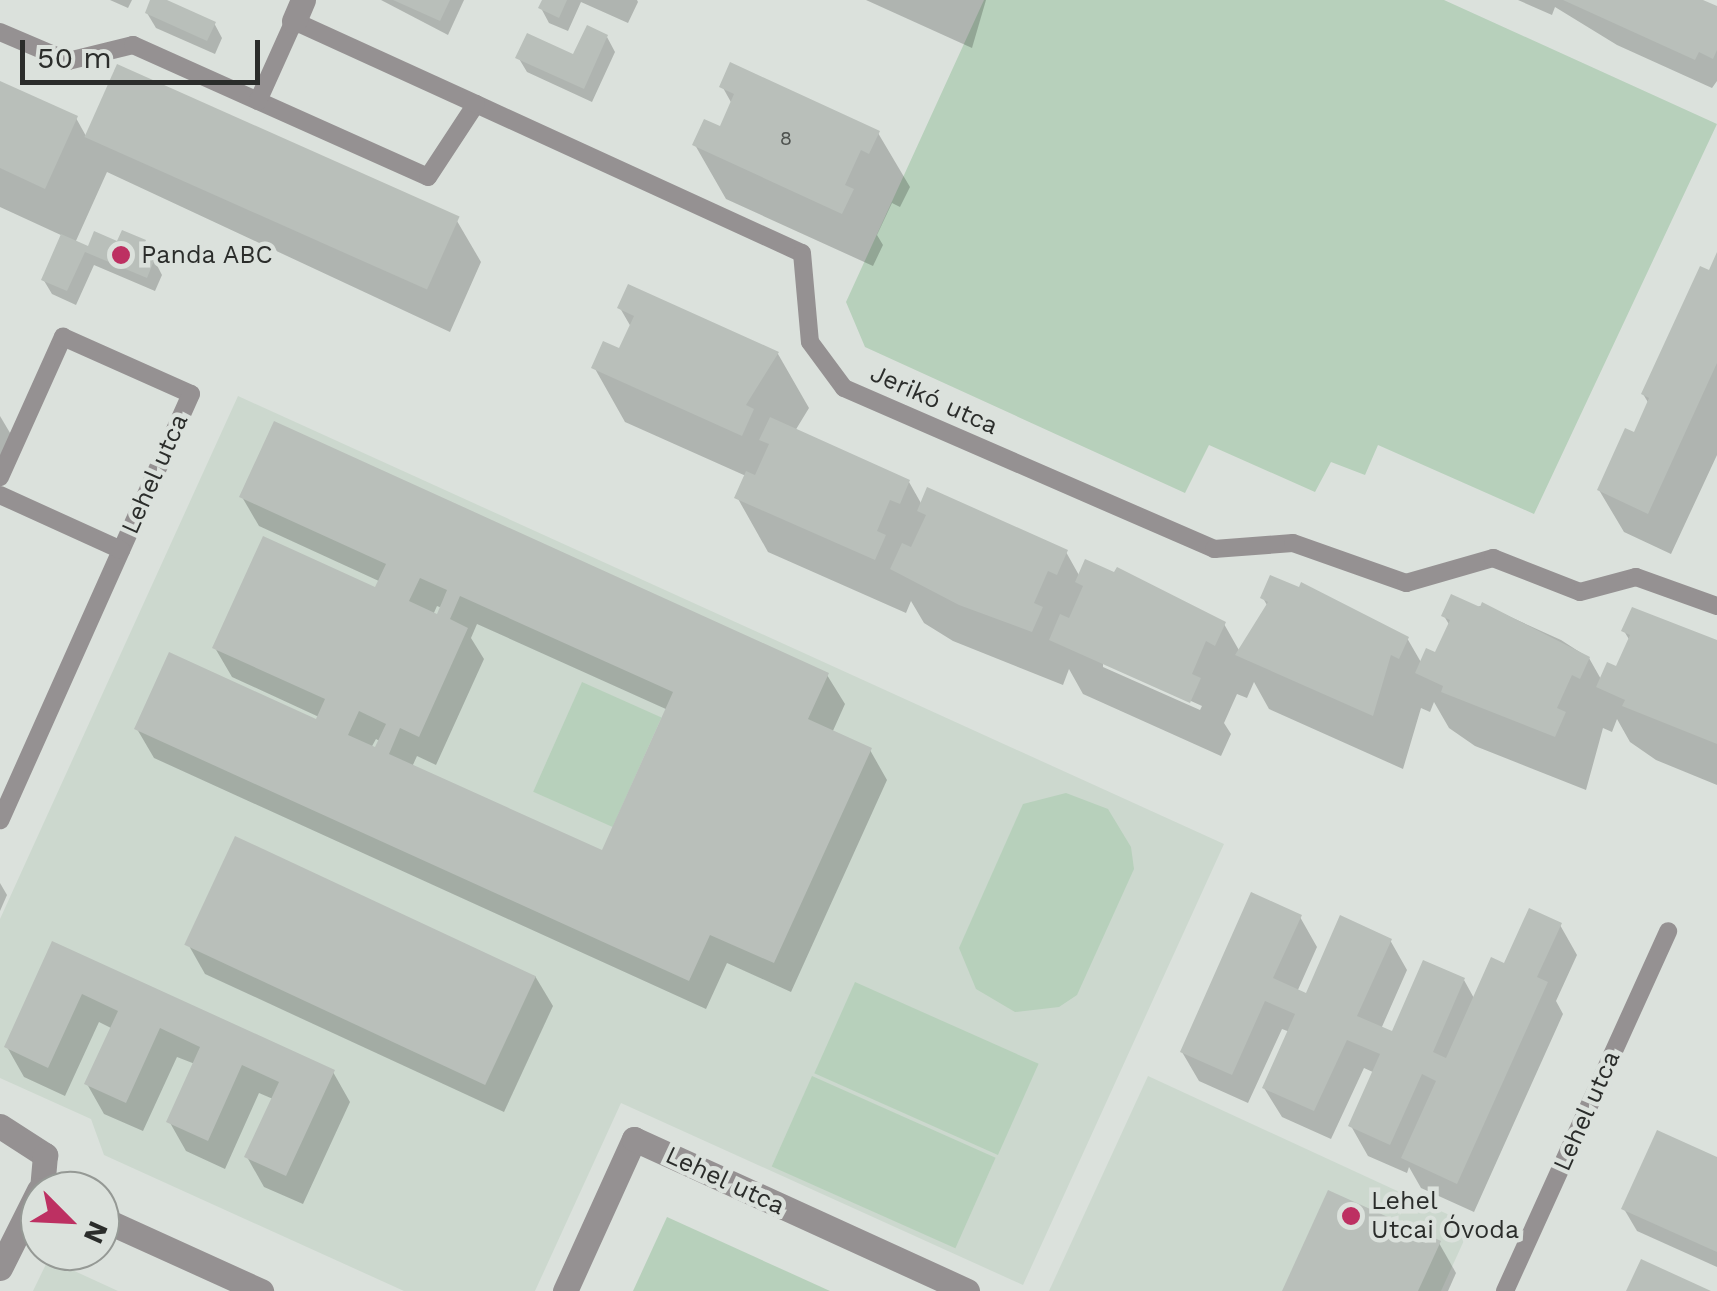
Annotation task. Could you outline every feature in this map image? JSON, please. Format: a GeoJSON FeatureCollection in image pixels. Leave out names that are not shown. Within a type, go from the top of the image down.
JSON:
{"type":"FeatureCollection","features":[{"type":"Feature","properties":{"kind":"street"},"geometry":{"type":"LineString","coordinates":[[0,1126],[45,1155],[43,1171]]}},
{"type":"Feature","properties":{"kind":"street","name":"Lehel utca"},"geometry":{"type":"LineString","coordinates":[[565,1291],[634,1139],[967,1291]]}},
{"type":"Feature","properties":{"kind":"street"},"geometry":{"type":"LineString","coordinates":[[120,1227],[260,1291]]}},
{"type":"Feature","properties":{"kind":"street"},"geometry":{"type":"LineString","coordinates":[[0,1268],[20,1229]]}},
{"type":"Feature","properties":{"kind":"lane"},"geometry":{"type":"LineString","coordinates":[[0,32],[68,61],[133,45],[428,177],[476,104],[298,11],[258,100]]}},
{"type":"Feature","properties":{"kind":"lane","name":"Jerikó utca"},"geometry":{"type":"LineString","coordinates":[[476,104],[802,254],[810,342],[844,388],[1214,550],[1294,542],[1406,583],[1494,558],[1580,592],[1636,577],[1717,606]]}},
{"type":"Feature","properties":{"kind":"lane","name":"Lehel utca"},"geometry":{"type":"LineString","coordinates":[[0,477],[63,337],[191,394],[0,820]]}},
{"type":"Feature","properties":{"kind":"lane","name":"Lehel utca"},"geometry":{"type":"LineString","coordinates":[[0,495],[122,550]]}},
{"type":"Feature","properties":{"kind":"lane","name":"Lehel utca"},"geometry":{"type":"LineString","coordinates":[[1505,1291],[1668,931]]}},
{"type":"Feature","properties":{"kind":"shaded area"},"geometry":{"type":"Polygon","coordinates":[[[238,396],[1224,844],[1023,1285],[621,1103],[535,1291],[404,1291],[104,1155],[91,1119],[0,1078],[0,919],[238,396]]]}},
{"type":"Feature","properties":{"kind":"shaded area"},"geometry":{"type":"Polygon","coordinates":[[[1148,1076],[1471,1225],[1441,1291],[1049,1291],[1148,1076]]]}},
{"type":"Feature","properties":{"kind":"shaded area"},"geometry":{"type":"Polygon","coordinates":[[[43,1271],[74,1271],[118,1291],[33,1291],[43,1271]]]}},
{"type":"Feature","properties":{"kind":"green space"},"geometry":{"type":"Polygon","coordinates":[[[984,0],[1444,0],[1717,124],[1534,514],[1378,445],[1365,475],[1331,462],[1315,492],[1209,445],[1185,493],[865,347],[846,302],[984,0]]]}},
{"type":"Feature","properties":{"kind":"green space"},"geometry":{"type":"Polygon","coordinates":[[[582,682],[661,717],[613,827],[533,792],[582,682]]]}},
{"type":"Feature","properties":{"kind":"green space"},"geometry":{"type":"Polygon","coordinates":[[[1066,793],[1108,809],[1131,847],[1134,869],[1077,995],[1059,1007],[1015,1012],[976,989],[959,948],[1023,804],[1066,793]]]}},
{"type":"Feature","properties":{"kind":"green space"},"geometry":{"type":"Polygon","coordinates":[[[855,982],[1039,1064],[998,1155],[814,1073],[855,982]]]}},
{"type":"Feature","properties":{"kind":"green space"},"geometry":{"type":"Polygon","coordinates":[[[812,1076],[996,1158],[955,1248],[772,1166],[812,1076]]]}},
{"type":"Feature","properties":{"kind":"green space"},"geometry":{"type":"Polygon","coordinates":[[[667,1217],[830,1291],[633,1291],[667,1217]]]}},
{"type":"Feature","properties":{"kind":"building"},"geometry":{"type":"Polygon","coordinates":[[[150,0],[167,0],[216,22],[207,41],[145,13],[150,0]]]}},
{"type":"Feature","properties":{"kind":"building"},"geometry":{"type":"Polygon","coordinates":[[[393,0],[450,0],[440,21],[393,0]]]}},
{"type":"Feature","properties":{"kind":"building"},"geometry":{"type":"Polygon","coordinates":[[[542,0],[567,0],[559,18],[538,8],[542,0]]]}},
{"type":"Feature","properties":{"kind":"building"},"geometry":{"type":"Polygon","coordinates":[[[1563,0],[1703,0],[1717,6],[1717,50],[1713,59],[1699,52],[1695,60],[1563,0]]]}},
{"type":"Feature","properties":{"kind":"building"},"geometry":{"type":"Polygon","coordinates":[[[587,25],[608,35],[584,89],[515,58],[527,33],[573,54],[587,25]]]}},
{"type":"Feature","properties":{"kind":"building"},"geometry":{"type":"Polygon","coordinates":[[[730,62],[880,131],[869,154],[861,150],[845,185],[854,189],[842,214],[692,145],[704,119],[720,126],[734,94],[719,87],[730,62]]]}},
{"type":"Feature","properties":{"kind":"building"},"geometry":{"type":"Polygon","coordinates":[[[117,64],[460,217],[427,290],[84,137],[117,64]]]}},
{"type":"Feature","properties":{"kind":"building"},"geometry":{"type":"Polygon","coordinates":[[[0,81],[78,116],[45,189],[0,168],[0,81]]]}},
{"type":"Feature","properties":{"kind":"building"},"geometry":{"type":"Polygon","coordinates":[[[122,230],[146,240],[141,252],[155,258],[147,278],[85,252],[67,291],[41,280],[61,234],[88,246],[94,231],[117,241],[122,230]]]}},
{"type":"Feature","properties":{"kind":"building"},"geometry":{"type":"Polygon","coordinates":[[[1717,252],[1717,363],[1648,514],[1597,490],[1625,428],[1634,432],[1649,398],[1641,394],[1700,266],[1709,270],[1717,252]]]}},
{"type":"Feature","properties":{"kind":"building"},"geometry":{"type":"Polygon","coordinates":[[[628,284],[779,352],[746,405],[754,409],[742,436],[591,368],[603,341],[619,348],[634,316],[617,308],[628,284]]]}},
{"type":"Feature","properties":{"kind":"building"},"geometry":{"type":"Polygon","coordinates":[[[770,417],[910,480],[900,504],[890,500],[877,531],[886,535],[875,560],[734,498],[746,471],[755,475],[769,444],[759,440],[770,417]]]}},
{"type":"Feature","properties":{"kind":"building"},"geometry":{"type":"Polygon","coordinates":[[[274,421],[829,673],[808,719],[872,748],[774,963],[710,935],[689,981],[134,729],[169,652],[316,719],[325,699],[212,648],[263,536],[375,587],[386,564],[239,497],[274,421]],[[420,578],[409,601],[437,614],[447,590],[420,578]],[[460,596],[450,619],[468,628],[419,737],[400,728],[389,754],[602,850],[673,692],[460,596]],[[359,711],[348,735],[375,747],[386,724],[359,711]]]}},
{"type":"Feature","properties":{"kind":"building"},"geometry":{"type":"Polygon","coordinates":[[[927,487],[1068,550],[1057,575],[1048,571],[1034,603],[1043,607],[1032,632],[959,605],[890,569],[902,543],[911,547],[926,515],[917,511],[927,487]]]}},
{"type":"Feature","properties":{"kind":"building"},"geometry":{"type":"Polygon","coordinates":[[[1085,559],[1114,572],[1117,567],[1226,622],[1215,646],[1206,641],[1192,674],[1201,678],[1190,703],[1049,640],[1060,614],[1069,618],[1083,586],[1075,582],[1085,559]]]}},
{"type":"Feature","properties":{"kind":"building"},"geometry":{"type":"Polygon","coordinates":[[[1270,575],[1299,587],[1301,582],[1409,637],[1399,659],[1391,655],[1373,716],[1235,655],[1268,602],[1260,598],[1270,575]]]}},
{"type":"Feature","properties":{"kind":"building"},"geometry":{"type":"Polygon","coordinates":[[[1451,594],[1480,607],[1482,602],[1590,657],[1580,679],[1572,675],[1557,708],[1566,712],[1555,737],[1441,692],[1443,686],[1415,673],[1426,648],[1435,652],[1450,620],[1441,616],[1451,594]]]}},
{"type":"Feature","properties":{"kind":"building"},"geometry":{"type":"Polygon","coordinates":[[[1632,607],[1717,640],[1717,744],[1622,706],[1625,700],[1596,687],[1607,662],[1616,666],[1630,635],[1621,631],[1632,607]]]}},
{"type":"Feature","properties":{"kind":"building"},"geometry":{"type":"Polygon","coordinates":[[[235,836],[536,976],[485,1085],[184,945],[235,836]]]}},
{"type":"Feature","properties":{"kind":"building"},"geometry":{"type":"Polygon","coordinates":[[[1251,892],[1302,915],[1273,978],[1306,993],[1340,915],[1392,939],[1357,1016],[1392,1031],[1423,960],[1465,978],[1433,1052],[1446,1058],[1491,957],[1504,963],[1529,908],[1562,923],[1537,977],[1548,982],[1457,1184],[1401,1158],[1436,1081],[1422,1074],[1390,1145],[1348,1126],[1380,1054],[1347,1040],[1314,1111],[1262,1088],[1295,1014],[1265,1001],[1232,1075],[1180,1052],[1251,892]]]}},
{"type":"Feature","properties":{"kind":"building"},"geometry":{"type":"Polygon","coordinates":[[[52,941],[335,1070],[286,1176],[244,1157],[279,1082],[242,1065],[208,1141],[166,1122],[200,1047],[160,1028],[126,1103],[84,1084],[118,1011],[82,994],[48,1068],[4,1047],[52,941]]]}},
{"type":"Feature","properties":{"kind":"building"},"geometry":{"type":"Polygon","coordinates":[[[1657,1130],[1717,1157],[1717,1252],[1621,1209],[1657,1130]]]}},
{"type":"Feature","properties":{"kind":"building","name":"Lehel Utcai Óvoda"},"geometry":{"type":"Polygon","coordinates":[[[1328,1190],[1441,1241],[1418,1291],[1282,1291],[1328,1190]]]}},
{"type":"Feature","properties":{"kind":"building"},"geometry":{"type":"Polygon","coordinates":[[[1641,1259],[1711,1291],[1626,1291],[1641,1259]]]}},
{"type":"Feature","properties":{"kind":"place","name":"Panda ABC"},"geometry":{"type":"Point","coordinates":[121,255]}},
{"type":"Feature","properties":{"kind":"place","name":"Lehel Utcai Óvoda"},"geometry":{"type":"Point","coordinates":[1351,1216]}}]}
